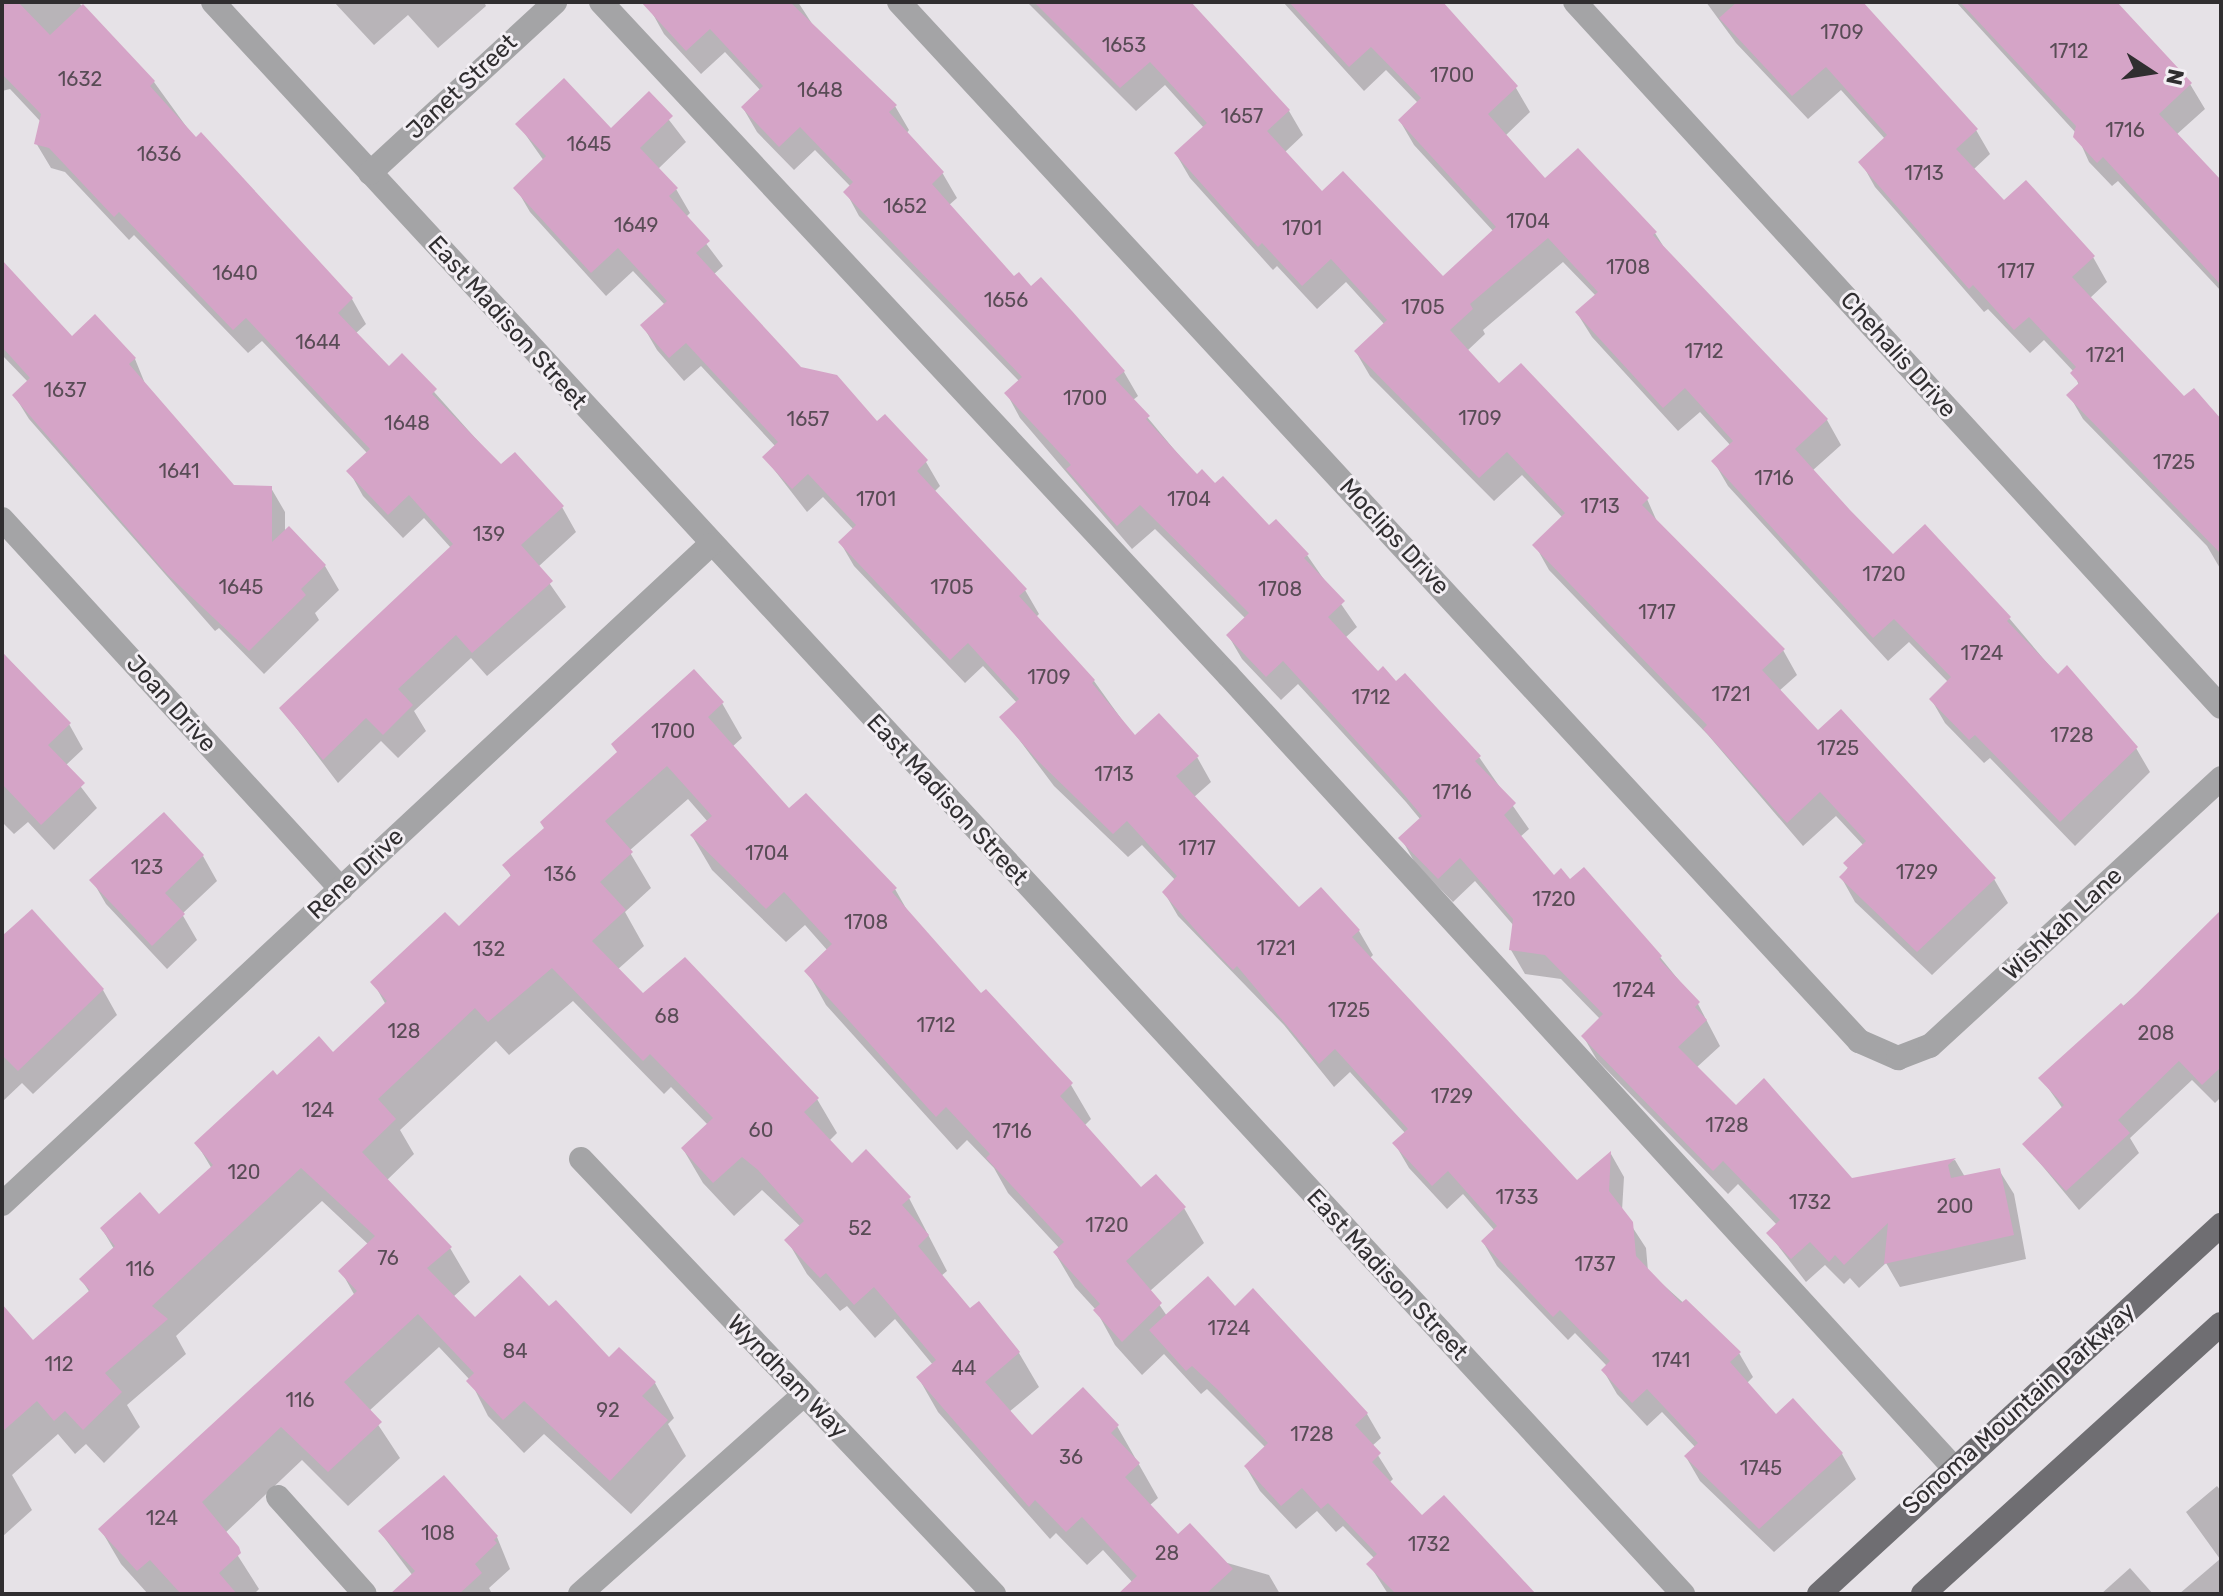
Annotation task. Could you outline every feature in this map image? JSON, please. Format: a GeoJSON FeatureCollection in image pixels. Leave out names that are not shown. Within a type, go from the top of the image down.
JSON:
{"type":"FeatureCollection","features":[{"type":"Feature","properties":{"kind":"main road","name":"Sonoma Mountain Parkway"},"geometry":{"type":"LineString","coordinates":[[1819,1594],[2221,1225]]}},
{"type":"Feature","properties":{"kind":"main road"},"geometry":{"type":"LineString","coordinates":[[1923,1594],[2221,1324]]}},
{"type":"Feature","properties":{"kind":"street","name":"East Madison Street"},"geometry":{"type":"LineString","coordinates":[[213,2],[710,545],[1683,1594]]}},
{"type":"Feature","properties":{"kind":"street","name":"Janet Street"},"geometry":{"type":"LineString","coordinates":[[370,173],[555,2]]}},
{"type":"Feature","properties":{"kind":"street"},"geometry":{"type":"LineString","coordinates":[[601,2],[1228,675],[1954,1468]]}},
{"type":"Feature","properties":{"kind":"street","name":"Moclips Drive"},"geometry":{"type":"LineString","coordinates":[[899,2],[1859,1041],[1898,1058]]}},
{"type":"Feature","properties":{"kind":"street","name":"Chehalis Drive"},"geometry":{"type":"LineString","coordinates":[[1575,2],[2221,707]]}},
{"type":"Feature","properties":{"kind":"street","name":"Joan Drive"},"geometry":{"type":"LineString","coordinates":[[2,519],[341,889]]}},
{"type":"Feature","properties":{"kind":"street","name":"Rene Drive"},"geometry":{"type":"LineString","coordinates":[[2,1204],[710,545]]}},
{"type":"Feature","properties":{"kind":"street","name":"Wishkah Lane"},"geometry":{"type":"LineString","coordinates":[[1898,1058],[1930,1046],[2221,778]]}},
{"type":"Feature","properties":{"kind":"street","name":"Wyndham Way"},"geometry":{"type":"LineString","coordinates":[[581,1159],[994,1594]]}},
{"type":"Feature","properties":{"kind":"street"},"geometry":{"type":"LineString","coordinates":[[580,1594],[803,1395]]}},
{"type":"Feature","properties":{"kind":"street"},"geometry":{"type":"LineString","coordinates":[[278,1497],[365,1594]]}},
{"type":"Feature","properties":{"kind":"building"},"geometry":{"type":"Polygon","coordinates":[[[2,2],[18,2],[50,35],[83,4],[155,81],[150,86],[196,137],[201,132],[353,298],[338,313],[389,366],[402,353],[437,389],[432,394],[501,464],[515,452],[564,506],[521,545],[553,581],[472,653],[456,635],[398,689],[413,705],[383,735],[366,718],[323,760],[279,708],[453,544],[409,495],[388,515],[346,471],[370,449],[246,318],[233,330],[119,212],[114,217],[49,148],[34,144],[41,114],[2,74],[2,2]]]}},
{"type":"Feature","properties":{"kind":"building"},"geometry":{"type":"Polygon","coordinates":[[[641,2],[790,2],[897,105],[889,112],[944,172],[932,184],[1014,276],[1019,272],[1031,286],[1041,277],[1125,371],[1115,379],[1150,416],[1146,419],[1197,474],[1202,469],[1215,483],[1223,476],[1269,525],[1276,519],[1309,554],[1304,558],[1345,601],[1328,617],[1378,671],[1383,666],[1396,681],[1405,673],[1481,756],[1475,761],[1516,803],[1504,815],[1554,875],[1561,868],[1570,879],[1584,867],[1662,956],[1659,959],[1700,1002],[1695,1007],[1707,1020],[1678,1047],[1736,1105],[1764,1078],[1852,1178],[1956,1158],[1948,1165],[1951,1178],[2000,1168],[2014,1235],[1884,1264],[1888,1223],[1844,1265],[1835,1255],[1829,1262],[1810,1242],[1791,1259],[1766,1233],[1780,1220],[1723,1161],[1713,1171],[1581,1036],[1603,1014],[1545,955],[1509,950],[1513,919],[1460,858],[1438,879],[1398,838],[1422,816],[1390,778],[1283,661],[1266,677],[1226,635],[1249,613],[1140,505],[1117,526],[1066,469],[1071,465],[1004,393],[1022,377],[843,192],[853,182],[800,127],[779,147],[741,107],[763,86],[710,29],[686,51],[641,2]]]}},
{"type":"Feature","properties":{"kind":"building"},"geometry":{"type":"Polygon","coordinates":[[[1034,2],[1191,2],[1290,110],[1267,131],[1322,191],[1343,171],[1443,276],[1496,227],[1398,120],[1421,98],[1371,47],[1349,67],[1289,2],[1443,2],[1518,86],[1488,114],[1545,178],[1578,148],[1657,232],[1653,235],[1828,419],[1795,449],[1850,510],[1893,554],[1925,524],[2011,617],[2007,621],[2058,674],[2067,665],[2138,747],[2060,822],[1975,735],[1969,740],[1929,699],[1951,677],[1894,619],[1873,638],[1711,461],[1733,441],[1685,388],[1663,408],[1575,312],[1598,292],[1548,238],[1470,304],[1473,309],[1450,330],[1499,383],[1521,363],[1649,498],[1642,505],[1785,649],[1762,670],[1818,730],[1841,709],[1996,878],[1917,952],[1839,877],[1848,868],[1843,863],[1866,841],[1820,792],[1787,823],[1703,729],[1707,725],[1532,545],[1565,513],[1507,452],[1479,478],[1354,351],[1387,320],[1331,259],[1302,286],[1262,243],[1258,247],[1174,153],[1207,123],[1150,62],[1120,88],[1034,2]]]}},
{"type":"Feature","properties":{"kind":"building"},"geometry":{"type":"Polygon","coordinates":[[[1737,2],[1863,2],[1978,129],[1956,149],[2004,200],[2026,180],[2095,256],[2072,277],[2184,396],[2194,388],[2221,419],[2221,554],[2066,395],[2079,383],[2070,373],[2076,367],[2029,317],[2014,330],[1973,285],[1969,289],[1858,162],[1887,135],[1826,67],[1792,96],[1719,18],[1737,2]]]}},
{"type":"Feature","properties":{"kind":"building"},"geometry":{"type":"Polygon","coordinates":[[[1960,2],[2117,2],[2192,83],[2159,114],[2221,180],[2221,285],[2103,157],[2097,163],[2073,137],[2076,126],[1960,2]]]}},
{"type":"Feature","properties":{"kind":"building"},"geometry":{"type":"Polygon","coordinates":[[[564,78],[611,128],[649,91],[673,116],[640,148],[678,188],[669,196],[710,241],[696,253],[801,367],[837,375],[877,421],[885,414],[928,460],[917,471],[1027,589],[1019,596],[1095,680],[1092,683],[1135,735],[1159,713],[1199,756],[1176,776],[1299,907],[1321,887],[1360,930],[1352,937],[1577,1180],[1611,1151],[1609,1191],[1633,1222],[1636,1256],[1681,1303],[1686,1299],[1741,1352],[1730,1362],[1776,1414],[1793,1398],[1843,1453],[1759,1529],[1684,1456],[1698,1443],[1647,1389],[1632,1403],[1601,1370],[1610,1361],[1560,1310],[1553,1317],[1481,1241],[1497,1226],[1448,1171],[1432,1186],[1392,1143],[1408,1129],[1335,1049],[1319,1064],[1237,966],[1233,970],[1199,934],[1162,892],[1177,876],[1127,821],[1113,834],[1038,761],[999,717],[1019,699],[968,643],[950,660],[838,542],[856,525],[808,474],[792,489],[762,457],[778,442],[686,343],[669,358],[640,325],[667,301],[618,248],[591,273],[513,188],[546,156],[515,124],[564,78]]]}},
{"type":"Feature","properties":{"kind":"building"},"geometry":{"type":"Polygon","coordinates":[[[2,260],[72,336],[95,314],[136,358],[129,364],[234,485],[272,486],[272,542],[289,526],[326,565],[301,589],[306,595],[249,651],[167,574],[12,395],[30,378],[2,347],[2,260]]]}},
{"type":"Feature","properties":{"kind":"building"},"geometry":{"type":"Polygon","coordinates":[[[2,652],[71,723],[48,745],[85,783],[41,825],[2,784],[2,652]]]}},
{"type":"Feature","properties":{"kind":"building"},"geometry":{"type":"Polygon","coordinates":[[[694,669],[724,702],[708,717],[789,808],[806,793],[897,888],[892,892],[981,993],[986,989],[1073,1083],[1060,1096],[1141,1187],[1156,1174],[1186,1207],[1126,1261],[1162,1303],[1122,1342],[1093,1310],[1100,1304],[1053,1252],[1064,1242],[986,1158],[990,1154],[946,1107],[936,1117],[804,971],[832,944],[784,892],[766,909],[690,835],[712,816],[667,766],[605,821],[633,852],[600,882],[626,910],[592,941],[643,993],[685,957],[819,1098],[804,1112],[852,1163],[866,1149],[911,1197],[902,1205],[929,1235],[918,1246],[970,1308],[979,1301],[1020,1352],[985,1382],[1032,1435],[1083,1387],[1119,1425],[1111,1433],[1140,1463],[1125,1477],[1178,1534],[1190,1523],[1233,1569],[1206,1594],[1118,1594],[1137,1576],[1082,1517],[1066,1532],[1035,1500],[1029,1507],[916,1377],[936,1360],[874,1287],[854,1305],[826,1273],[820,1278],[784,1240],[804,1221],[758,1170],[742,1157],[713,1183],[681,1148],[713,1118],[650,1054],[643,1061],[552,968],[488,1022],[475,1008],[378,1099],[396,1119],[362,1152],[452,1247],[427,1268],[475,1317],[520,1275],[549,1306],[556,1300],[609,1357],[619,1347],[656,1382],[642,1396],[668,1420],[610,1481],[524,1401],[503,1420],[466,1381],[474,1373],[418,1314],[344,1382],[382,1422],[328,1472],[281,1427],[202,1502],[239,1547],[241,1553],[219,1573],[237,1594],[181,1594],[150,1560],[137,1571],[98,1529],[357,1291],[338,1271],[375,1236],[301,1168],[152,1306],[168,1319],[105,1373],[122,1392],[83,1430],[65,1411],[54,1421],[37,1401],[2,1432],[2,1304],[33,1340],[90,1290],[79,1279],[115,1246],[100,1228],[140,1192],[159,1214],[213,1165],[194,1143],[273,1070],[277,1075],[319,1036],[333,1052],[387,1001],[370,982],[445,912],[459,926],[511,875],[502,865],[544,828],[540,822],[617,752],[611,744],[694,669]]]}},
{"type":"Feature","properties":{"kind":"building"},"geometry":{"type":"Polygon","coordinates":[[[164,812],[204,855],[165,893],[185,914],[152,946],[89,880],[164,812]]]}},
{"type":"Feature","properties":{"kind":"building"},"geometry":{"type":"Polygon","coordinates":[[[32,909],[104,989],[18,1071],[2,1055],[2,936],[32,909]]]}},
{"type":"Feature","properties":{"kind":"building"},"geometry":{"type":"Polygon","coordinates":[[[2221,910],[2221,1067],[2202,1085],[2179,1061],[2118,1120],[2130,1133],[2066,1191],[2022,1144],[2064,1105],[2038,1078],[2121,1003],[2124,1006],[2221,910]]]}},
{"type":"Feature","properties":{"kind":"building"},"geometry":{"type":"Polygon","coordinates":[[[1208,1276],[1235,1306],[1253,1288],[1368,1413],[1355,1425],[1381,1453],[1372,1462],[1422,1515],[1444,1495],[1536,1594],[1396,1594],[1366,1564],[1377,1554],[1328,1503],[1321,1509],[1302,1488],[1281,1506],[1244,1466],[1268,1443],[1192,1366],[1186,1371],[1149,1330],[1208,1276]]]}},
{"type":"Feature","properties":{"kind":"building"},"geometry":{"type":"Polygon","coordinates":[[[444,1475],[498,1536],[494,1540],[497,1543],[475,1564],[482,1573],[459,1594],[390,1594],[415,1571],[378,1531],[444,1475]]]}}]}
